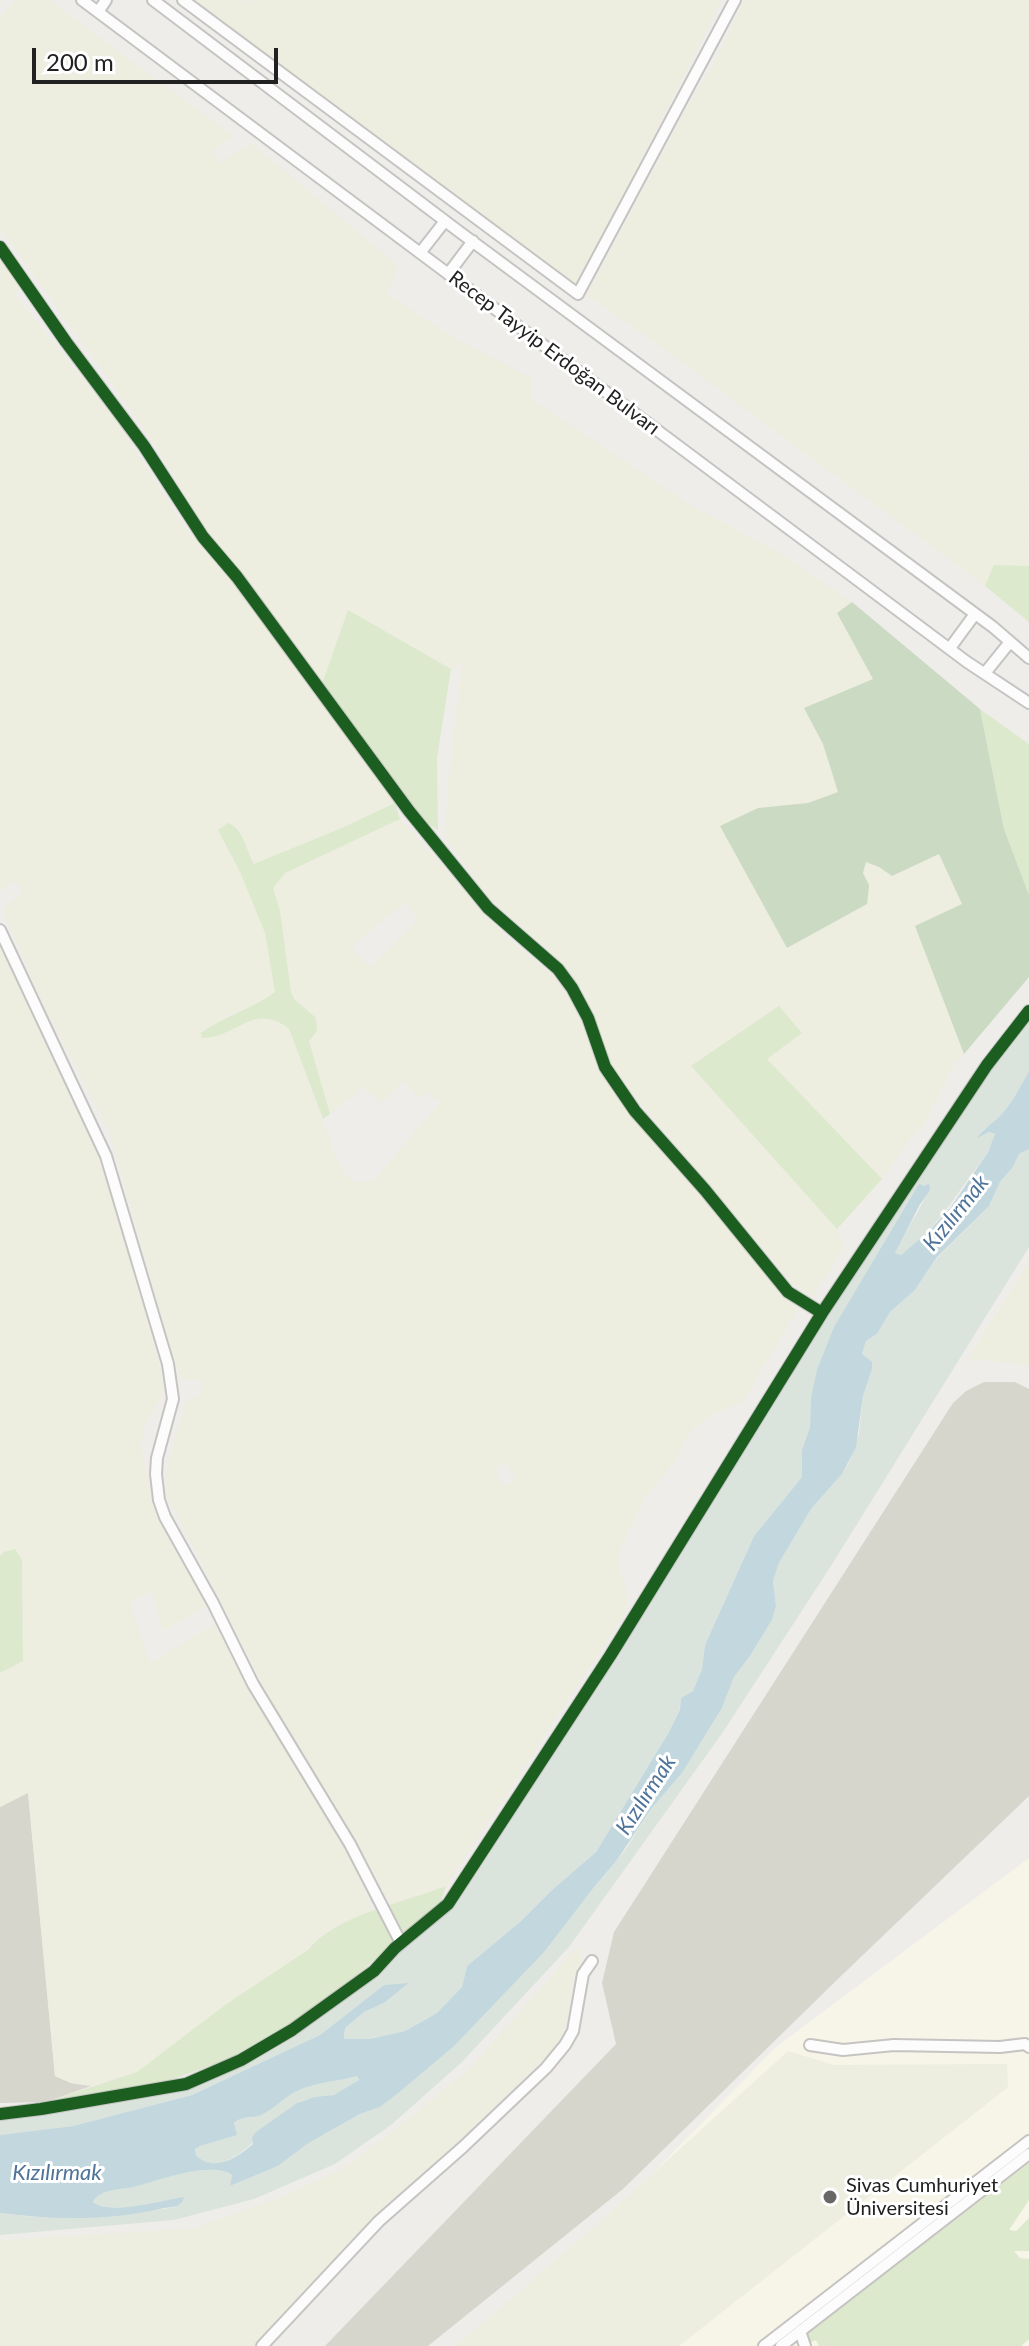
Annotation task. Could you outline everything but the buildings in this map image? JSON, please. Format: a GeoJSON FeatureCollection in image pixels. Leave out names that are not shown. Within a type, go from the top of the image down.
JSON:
{"type":"FeatureCollection","features":[{"type":"Feature","properties":{"kind":"street","name":"Recep Tayyip Erdoğan Bulvarı"},"geometry":{"type":"LineString","coordinates":[[82,0],[950,648],[1029,703]]}},
{"type":"Feature","properties":{"kind":"street"},"geometry":{"type":"LineString","coordinates":[[98,12],[106,0]]}},
{"type":"Feature","properties":{"kind":"street","name":"Recep Tayyip Erdoğan Bulvarı"},"geometry":{"type":"LineString","coordinates":[[153,0],[975,614],[1029,658]]}},
{"type":"Feature","properties":{"kind":"street"},"geometry":{"type":"LineString","coordinates":[[183,0],[578,294],[735,0]]}},
{"type":"Feature","properties":{"kind":"street"},"geometry":{"type":"LineString","coordinates":[[461,233],[474,217]]}},
{"type":"Feature","properties":{"kind":"street"},"geometry":{"type":"LineString","coordinates":[[420,253],[445,221]]}},
{"type":"Feature","properties":{"kind":"street"},"geometry":{"type":"LineString","coordinates":[[448,274],[473,241]]}},
{"type":"Feature","properties":{"kind":"street"},"geometry":{"type":"LineString","coordinates":[[0,247],[144,446],[203,537],[237,577],[409,811],[488,908],[558,969],[572,988],[588,1018],[605,1067],[635,1111],[705,1190],[788,1292],[822,1313]]}},
{"type":"Feature","properties":{"kind":"street"},"geometry":{"type":"LineString","coordinates":[[950,648],[975,614]]}},
{"type":"Feature","properties":{"kind":"street"},"geometry":{"type":"LineString","coordinates":[[985,673],[1010,642]]}},
{"type":"Feature","properties":{"kind":"street"},"geometry":{"type":"LineString","coordinates":[[0,930],[106,1156],[168,1364],[173,1399],[157,1458],[156,1486],[165,1517],[253,1684],[350,1844],[401,1943]]}},
{"type":"Feature","properties":{"kind":"street"},"geometry":{"type":"LineString","coordinates":[[0,2114],[186,2084],[241,2060],[292,2030],[374,1971],[401,1943],[448,1904],[610,1656],[822,1313],[987,1065],[1029,1011]]}},
{"type":"Feature","properties":{"kind":"street"},"geometry":{"type":"LineString","coordinates":[[262,2346],[379,2221],[546,2068],[573,2031],[583,1974],[592,1961]]}},
{"type":"Feature","properties":{"kind":"street"},"geometry":{"type":"LineString","coordinates":[[810,2045],[843,2050],[894,2045],[1000,2047],[1025,2044],[1029,2047]]}},
{"type":"Feature","properties":{"kind":"street"},"geometry":{"type":"LineString","coordinates":[[764,2346],[1029,2141]]}},
{"type":"Feature","properties":{"kind":"street"},"geometry":{"type":"LineString","coordinates":[[781,2346],[1029,2154]]}},
{"type":"Feature","properties":{"kind":"street"},"geometry":{"type":"LineString","coordinates":[[800,2331],[805,2346]]}},
{"type":"Feature","properties":{"kind":"shaded area"},"geometry":{"type":"Polygon","coordinates":[[[16,0],[49,0],[234,136],[211,152],[219,163],[251,143],[399,266],[386,293],[460,341],[532,378],[531,399],[691,505],[780,553],[852,602],[837,613],[873,679],[804,708],[823,744],[838,792],[808,803],[758,808],[721,826],[787,948],[867,904],[863,873],[865,862],[892,876],[939,854],[962,904],[916,926],[964,1054],[955,1064],[924,1125],[909,1140],[882,1179],[766,1058],[691,1067],[837,1229],[845,1246],[813,1297],[793,1284],[637,1099],[608,1060],[587,998],[567,967],[490,899],[445,837],[448,779],[462,663],[451,669],[348,610],[322,684],[206,529],[153,441],[0,228],[0,16],[16,0]]]}},
{"type":"Feature","properties":{"kind":"shaded area"},"geometry":{"type":"Polygon","coordinates":[[[193,0],[242,0],[245,3],[249,0],[722,0],[580,281],[575,285],[193,0]]]}},
{"type":"Feature","properties":{"kind":"shaded area"},"geometry":{"type":"Polygon","coordinates":[[[744,0],[1029,0],[1028,566],[994,565],[985,586],[587,295],[716,59],[744,0]]]}},
{"type":"Feature","properties":{"kind":"shaded area"},"geometry":{"type":"Polygon","coordinates":[[[0,256],[20,287],[15,295],[114,417],[190,535],[200,540],[268,626],[395,803],[254,864],[240,831],[233,824],[223,841],[240,872],[265,933],[275,992],[201,1033],[210,1038],[268,1017],[289,1029],[336,1158],[346,1176],[357,1182],[374,1180],[440,1102],[426,1092],[419,1098],[403,1081],[382,1104],[363,1088],[330,1114],[309,1041],[307,1008],[294,999],[291,992],[280,911],[272,888],[285,873],[400,819],[507,938],[550,973],[574,1004],[597,1061],[626,1105],[797,1311],[742,1403],[719,1411],[692,1429],[675,1461],[645,1498],[620,1552],[620,1570],[628,1594],[626,1612],[446,1886],[390,1904],[355,1840],[278,1716],[165,1491],[166,1473],[186,1402],[199,1394],[204,1381],[179,1377],[108,1129],[42,1002],[2,909],[23,891],[16,881],[0,891],[0,256]],[[406,903],[352,947],[370,968],[418,920],[406,903]],[[508,1463],[495,1468],[502,1485],[515,1480],[508,1463]]]}},
{"type":"Feature","properties":{"kind":"shaded area"},"geometry":{"type":"Polygon","coordinates":[[[0,945],[104,1163],[164,1383],[163,1395],[144,1426],[141,1447],[155,1504],[208,1606],[162,1631],[152,1592],[130,1601],[150,1663],[217,1623],[346,1846],[373,1912],[334,1926],[308,1950],[225,2005],[137,2072],[91,2086],[71,2083],[55,2076],[28,1793],[0,1807],[0,1673],[23,1660],[24,1624],[22,1560],[4,1552],[0,1556],[0,945]]]}},
{"type":"Feature","properties":{"kind":"shaded area"},"geometry":{"type":"Polygon","coordinates":[[[1029,1019],[1029,1071],[1022,1089],[1003,1113],[981,1132],[979,1137],[989,1132],[995,1134],[991,1146],[946,1210],[912,1247],[901,1255],[895,1253],[925,1198],[929,1184],[811,1398],[810,1427],[802,1450],[802,1477],[754,1536],[705,1645],[702,1669],[693,1691],[681,1698],[669,1732],[596,1852],[467,1966],[462,1987],[437,2013],[405,2031],[370,2039],[344,2040],[345,2028],[408,1984],[384,1985],[320,2035],[192,2095],[73,2126],[0,2135],[0,2119],[187,2089],[243,2065],[295,2034],[452,1908],[614,1659],[826,1316],[991,1068],[1029,1019]]]}},
{"type":"Feature","properties":{"kind":"shaded area"},"geometry":{"type":"Polygon","coordinates":[[[1029,1149],[1029,1247],[831,1566],[723,1732],[569,1947],[462,2062],[391,2125],[335,2164],[254,2199],[174,2220],[0,2235],[0,2213],[34,2217],[112,2216],[176,2207],[178,2198],[122,2208],[93,2202],[106,2192],[197,2171],[222,2171],[232,2175],[230,2186],[278,2166],[307,2144],[360,2114],[380,2107],[397,2094],[596,1886],[626,1849],[651,1809],[682,1773],[722,1708],[734,1677],[772,1620],[776,1606],[773,1581],[779,1563],[811,1509],[842,1474],[859,1434],[863,1396],[872,1369],[871,1362],[862,1354],[866,1341],[877,1334],[890,1312],[915,1290],[937,1258],[989,1206],[1000,1182],[1019,1154],[1029,1149]]]}},
{"type":"Feature","properties":{"kind":"shaded area"},"geometry":{"type":"Polygon","coordinates":[[[1029,1262],[1029,1366],[986,1360],[966,1361],[1029,1262]]]}},
{"type":"Feature","properties":{"kind":"shaded area"},"geometry":{"type":"Polygon","coordinates":[[[984,1382],[1015,1382],[1029,1389],[1029,1796],[623,2189],[428,2346],[325,2346],[616,2044],[602,1983],[614,1932],[953,1403],[966,1391],[984,1382]]]}},
{"type":"Feature","properties":{"kind":"shaded area"},"geometry":{"type":"Polygon","coordinates":[[[28,1792],[55,2076],[71,2083],[91,2086],[46,2102],[0,2103],[0,1807],[28,1792]]]}},
{"type":"Feature","properties":{"kind":"shaded area","name":"Sivas Cumhuriyet Üniversitesi"},"geometry":{"type":"Polygon","coordinates":[[[1029,1858],[1029,2346],[484,2346],[776,2047],[1029,1858]]]}},
{"type":"Feature","properties":{"kind":"shaded area"},"geometry":{"type":"Polygon","coordinates":[[[577,1947],[583,1960],[574,1979],[566,2028],[557,2047],[436,2163],[375,2216],[258,2346],[0,2346],[0,2240],[196,2228],[288,2194],[341,2169],[395,2130],[469,2069],[577,1947]]]}},
{"type":"Feature","properties":{"kind":"shaded area"},"geometry":{"type":"Polygon","coordinates":[[[788,2051],[834,2065],[1007,2064],[1008,2087],[679,2346],[456,2346],[595,2226],[788,2051]]]}},
{"type":"Feature","properties":{"kind":"shaded area"},"geometry":{"type":"Polygon","coordinates":[[[357,2076],[359,2080],[339,2093],[296,2104],[234,2157],[208,2163],[196,2155],[195,2149],[200,2146],[236,2135],[234,2123],[238,2120],[262,2114],[295,2092],[357,2076]]]}},
{"type":"Feature","properties":{"kind":"green space"},"geometry":{"type":"Polygon","coordinates":[[[994,565],[1029,566],[1029,622],[985,586],[994,565]]]}},
{"type":"Feature","properties":{"kind":"green space"},"geometry":{"type":"Polygon","coordinates":[[[852,602],[980,709],[1004,829],[1029,895],[1029,977],[964,1054],[915,926],[962,904],[939,854],[892,876],[866,862],[863,873],[869,885],[867,904],[787,948],[720,826],[758,808],[808,803],[838,792],[823,744],[804,708],[873,679],[837,613],[852,602]]]}},
{"type":"Feature","properties":{"kind":"green space"},"geometry":{"type":"Polygon","coordinates":[[[348,610],[451,669],[437,758],[438,830],[423,821],[322,684],[348,610]]]}},
{"type":"Feature","properties":{"kind":"green space"},"geometry":{"type":"Polygon","coordinates":[[[980,709],[1029,744],[1029,895],[1004,829],[980,709]]]}},
{"type":"Feature","properties":{"kind":"green space"},"geometry":{"type":"Polygon","coordinates":[[[395,803],[400,819],[285,873],[273,888],[280,911],[291,992],[294,999],[316,1018],[317,1031],[309,1041],[330,1114],[323,1119],[289,1029],[277,1021],[255,1020],[225,1033],[202,1038],[201,1033],[210,1027],[275,992],[265,933],[240,872],[218,830],[228,823],[238,830],[254,864],[395,803]]]}},
{"type":"Feature","properties":{"kind":"green space"},"geometry":{"type":"Polygon","coordinates":[[[779,1006],[802,1033],[767,1059],[882,1179],[837,1229],[691,1066],[779,1006]]]}},
{"type":"Feature","properties":{"kind":"green space"},"geometry":{"type":"Polygon","coordinates":[[[15,1549],[22,1560],[23,1661],[0,1673],[0,1556],[15,1549]]]}},
{"type":"Feature","properties":{"kind":"green space"},"geometry":{"type":"Polygon","coordinates":[[[446,1886],[441,1901],[339,1991],[243,2054],[162,2083],[46,2102],[137,2072],[336,1927],[353,1918],[446,1886]]]}},
{"type":"Feature","properties":{"kind":"green space"},"geometry":{"type":"Polygon","coordinates":[[[1029,2163],[1029,2200],[1009,2230],[1016,2231],[1029,2218],[1029,2251],[1014,2251],[1020,2258],[1029,2259],[1029,2339],[1021,2346],[819,2346],[816,2340],[809,2343],[806,2334],[1029,2163]]]}},
{"type":"Feature","properties":{"kind":"water","name":"Kızılırmak"},"geometry":{"type":"Polygon","coordinates":[[[1029,1071],[1029,1149],[1019,1154],[1000,1182],[989,1206],[937,1257],[915,1290],[890,1312],[877,1334],[866,1341],[862,1354],[872,1362],[872,1369],[863,1396],[856,1447],[842,1474],[811,1509],[779,1563],[773,1581],[776,1606],[772,1620],[734,1677],[722,1708],[682,1773],[651,1809],[617,1860],[544,1952],[454,2046],[397,2094],[380,2107],[360,2114],[307,2144],[278,2166],[230,2186],[232,2175],[223,2171],[184,2173],[107,2192],[93,2202],[112,2208],[184,2197],[177,2206],[144,2212],[82,2218],[0,2213],[0,2135],[73,2126],[192,2095],[320,2035],[384,1985],[409,1983],[345,2028],[344,2039],[370,2039],[405,2031],[437,2013],[462,1987],[467,1966],[596,1852],[669,1732],[680,1709],[681,1698],[693,1691],[702,1669],[705,1645],[754,1536],[802,1477],[802,1450],[810,1427],[811,1398],[817,1370],[834,1327],[919,1184],[925,1186],[929,1183],[930,1190],[895,1253],[901,1255],[951,1207],[988,1152],[995,1134],[989,1132],[977,1138],[1005,1110],[1029,1071]],[[357,2076],[295,2092],[263,2114],[238,2120],[234,2123],[237,2135],[200,2146],[195,2149],[196,2155],[210,2163],[225,2162],[253,2144],[252,2137],[256,2132],[297,2103],[334,2095],[359,2080],[357,2076]]]}},
{"type":"Feature","properties":{"kind":"cycle path"},"geometry":{"type":"LineString","coordinates":[[0,247],[144,446],[203,537],[237,577],[409,811],[488,908],[558,969],[572,988],[588,1018],[605,1067],[635,1111],[705,1190],[788,1292],[822,1313]]}},
{"type":"Feature","properties":{"kind":"cycle path"},"geometry":{"type":"LineString","coordinates":[[0,2114],[186,2084],[241,2060],[292,2030],[374,1971],[395,1948],[448,1904],[610,1656],[822,1313],[987,1065],[1029,1011]]}},
{"type":"Feature","properties":{"kind":"place","name":"Sivas Cumhuriyet Üniversitesi"},"geometry":{"type":"Point","coordinates":[830,2197]}}]}
